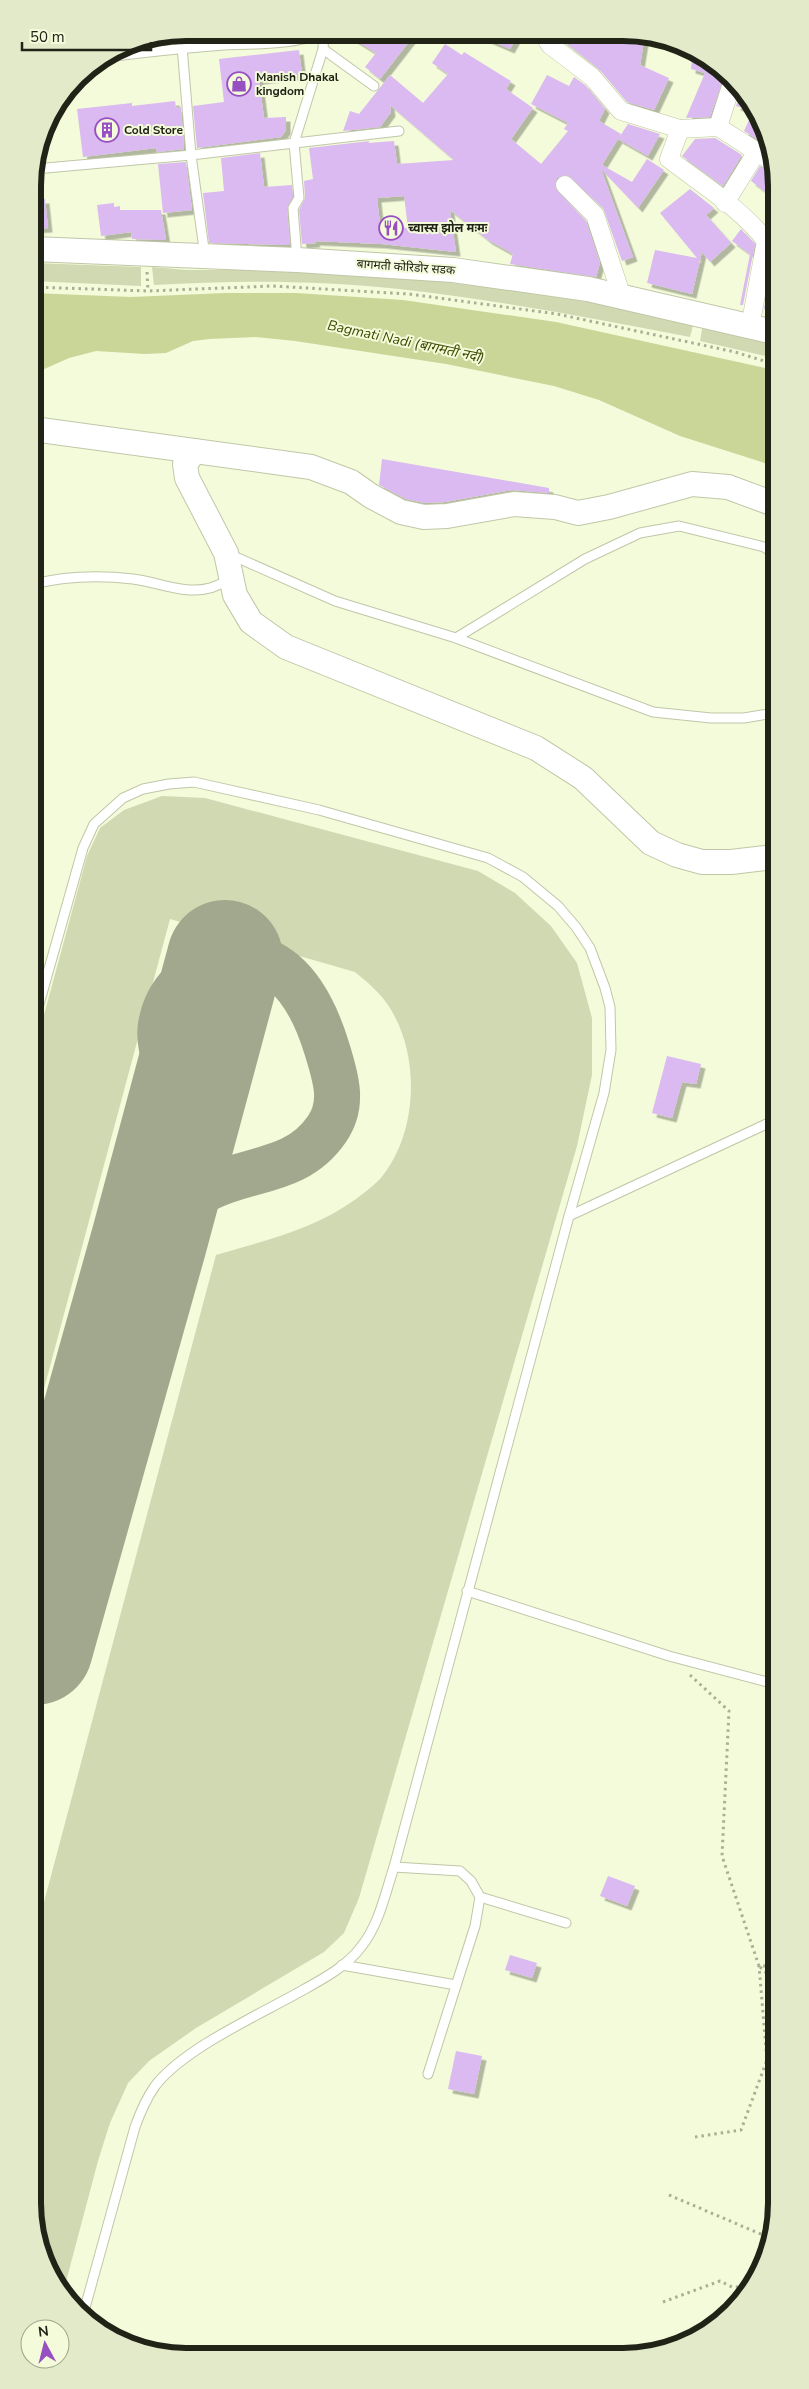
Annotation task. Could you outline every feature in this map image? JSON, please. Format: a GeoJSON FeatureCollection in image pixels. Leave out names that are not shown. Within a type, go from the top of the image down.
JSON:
{"type":"FeatureCollection","features":[{"type":"Feature","properties":{"kind":"main road","name":"बागमती कोरिडोर सडक"},"geometry":{"type":"LineString","coordinates":[[42,249],[297,260],[453,270],[588,289],[768,330]]}},
{"type":"Feature","properties":{"kind":"main road"},"geometry":{"type":"LineString","coordinates":[[42,430],[311,467],[330,472],[351,482],[371,496],[401,512],[424,517],[447,516],[514,504],[556,507],[578,513],[609,507],[692,484],[728,487],[768,502]]}},
{"type":"Feature","properties":{"kind":"main road"},"geometry":{"type":"LineString","coordinates":[[195,451],[185,464],[187,478],[226,553],[235,595],[251,622],[286,646],[536,748],[583,778],[651,843],[702,862],[731,862],[768,858]]}},
{"type":"Feature","properties":{"kind":"street"},"geometry":{"type":"LineString","coordinates":[[548,41],[550,45],[592,77],[621,111],[680,129],[718,126],[765,157]]}},
{"type":"Feature","properties":{"kind":"street"},"geometry":{"type":"LineString","coordinates":[[718,126],[730,89]]}},
{"type":"Feature","properties":{"kind":"street"},"geometry":{"type":"LineString","coordinates":[[680,129],[669,160],[726,203],[758,231],[766,241],[750,326]]}},
{"type":"Feature","properties":{"kind":"street"},"geometry":{"type":"LineString","coordinates":[[726,203],[756,153]]}},
{"type":"Feature","properties":{"kind":"street"},"geometry":{"type":"LineString","coordinates":[[565,185],[596,214],[622,297]]}},
{"type":"Feature","properties":{"kind":"lane"},"geometry":{"type":"LineString","coordinates":[[182,41],[191,155],[205,256]]}},
{"type":"Feature","properties":{"kind":"lane"},"geometry":{"type":"LineString","coordinates":[[125,55],[246,41]]}},
{"type":"Feature","properties":{"kind":"lane"},"geometry":{"type":"LineString","coordinates":[[297,260],[293,208],[299,198],[294,143],[323,50],[324,41]]}},
{"type":"Feature","properties":{"kind":"lane"},"geometry":{"type":"LineString","coordinates":[[323,50],[374,86]]}},
{"type":"Feature","properties":{"kind":"lane"},"geometry":{"type":"LineString","coordinates":[[42,168],[191,155],[398,131]]}},
{"type":"Feature","properties":{"kind":"lane"},"geometry":{"type":"LineString","coordinates":[[456,638],[585,559],[640,533],[679,526],[764,547],[768,550]]}},
{"type":"Feature","properties":{"kind":"lane"},"geometry":{"type":"LineString","coordinates":[[226,553],[335,601],[456,638],[654,712],[711,718],[744,718],[768,714]]}},
{"type":"Feature","properties":{"kind":"lane"},"geometry":{"type":"LineString","coordinates":[[42,582],[53,579],[98,576],[134,579],[186,590],[209,588],[232,579]]}},
{"type":"Feature","properties":{"kind":"lane"},"geometry":{"type":"LineString","coordinates":[[42,995],[83,848],[94,824],[123,798],[143,789],[194,782],[319,810],[488,858],[523,878],[558,906],[590,948],[610,1007],[611,1050],[604,1093],[569,1216],[394,1867],[373,1929],[360,1949],[342,1966],[321,1980],[196,2050],[172,2068],[156,2085],[145,2102],[135,2127],[85,2306]]}},
{"type":"Feature","properties":{"kind":"lane"},"geometry":{"type":"LineString","coordinates":[[569,1216],[768,1123]]}},
{"type":"Feature","properties":{"kind":"lane"},"geometry":{"type":"LineString","coordinates":[[467,1592],[669,1656],[767,1682]]}},
{"type":"Feature","properties":{"kind":"lane"},"geometry":{"type":"LineString","coordinates":[[394,1867],[460,1871],[471,1881],[480,1897],[475,1926],[428,2074]]}},
{"type":"Feature","properties":{"kind":"lane"},"geometry":{"type":"LineString","coordinates":[[480,1897],[566,1923]]}},
{"type":"Feature","properties":{"kind":"lane"},"geometry":{"type":"LineString","coordinates":[[342,1966],[456,1985]]}},
{"type":"Feature","properties":{"kind":"path"},"geometry":{"type":"LineString","coordinates":[[42,287],[148,291],[272,286],[408,294],[557,314],[735,352],[768,362]]}},
{"type":"Feature","properties":{"kind":"path"},"geometry":{"type":"LineString","coordinates":[[669,1656],[729,1711],[722,1856],[759,1966],[767,2060],[741,2130],[696,2137]]}},
{"type":"Feature","properties":{"kind":"path"},"geometry":{"type":"LineString","coordinates":[[759,1966],[767,1966]]}},
{"type":"Feature","properties":{"kind":"path"},"geometry":{"type":"LineString","coordinates":[[759,1966],[767,1974]]}},
{"type":"Feature","properties":{"kind":"path"},"geometry":{"type":"LineString","coordinates":[[669,2195],[764,2235]]}},
{"type":"Feature","properties":{"kind":"path"},"geometry":{"type":"LineString","coordinates":[[663,2302],[720,2281],[732,2287],[740,2287]]}},
{"type":"Feature","properties":{"kind":"shaded area"},"geometry":{"type":"Polygon","coordinates":[[[42,263],[141,267],[141,286],[42,281],[42,263]]]}},
{"type":"Feature","properties":{"kind":"shaded area"},"geometry":{"type":"Polygon","coordinates":[[[152,267],[187,270],[283,270],[444,280],[584,300],[694,322],[690,337],[509,304],[436,293],[369,286],[276,282],[154,285],[152,267]]]}},
{"type":"Feature","properties":{"kind":"shaded area"},"geometry":{"type":"Polygon","coordinates":[[[703,324],[768,341],[768,357],[700,341],[703,324]]]}},
{"type":"Feature","properties":{"kind":"shaded area"},"geometry":{"type":"Polygon","coordinates":[[[162,796],[205,798],[478,871],[515,893],[551,926],[577,963],[592,1018],[592,1075],[577,1146],[359,1898],[344,1933],[324,1952],[196,2028],[149,2061],[128,2083],[110,2123],[98,2161],[66,2283],[56,2267],[49,2249],[42,2221],[41,1913],[216,1255],[289,1233],[324,1218],[356,1199],[380,1179],[392,1162],[401,1143],[407,1122],[411,1078],[403,1036],[395,1017],[383,998],[355,972],[170,919],[41,1398],[42,1024],[87,856],[100,828],[124,810],[162,796]]]}},
{"type":"Feature","properties":{"kind":"water","name":"Bagmati Nadi (बागमती नदी)"},"geometry":{"type":"Polygon","coordinates":[[[42,293],[131,297],[225,293],[296,293],[403,300],[556,322],[765,368],[768,373],[768,464],[680,436],[599,400],[554,386],[446,364],[295,341],[256,337],[209,339],[193,341],[166,353],[145,354],[96,351],[69,358],[42,370],[42,293]]]}},
{"type":"Feature","properties":{"kind":"building"},"geometry":{"type":"Polygon","coordinates":[[[356,41],[410,41],[380,79],[365,67],[376,53],[356,41]]]}},
{"type":"Feature","properties":{"kind":"building"},"geometry":{"type":"Polygon","coordinates":[[[491,41],[515,41],[510,49],[491,41]]]}},
{"type":"Feature","properties":{"kind":"building"},"geometry":{"type":"Polygon","coordinates":[[[564,41],[644,43],[640,65],[669,78],[654,110],[627,102],[599,69],[564,41]]]}},
{"type":"Feature","properties":{"kind":"building"},"geometry":{"type":"Polygon","coordinates":[[[445,44],[462,55],[464,52],[511,81],[506,89],[533,108],[511,139],[541,164],[568,131],[564,129],[568,123],[531,104],[547,75],[569,86],[574,77],[585,85],[605,109],[599,121],[621,134],[602,165],[632,182],[647,159],[664,170],[638,208],[601,169],[633,257],[622,261],[603,208],[567,175],[557,178],[555,188],[586,221],[600,263],[596,277],[510,264],[513,254],[488,240],[450,210],[456,252],[382,244],[315,241],[316,243],[302,244],[299,210],[305,198],[304,181],[313,179],[309,148],[370,141],[368,143],[394,141],[397,164],[454,160],[390,105],[391,112],[380,127],[343,131],[350,111],[359,114],[390,75],[423,103],[448,74],[432,63],[445,44]],[[404,196],[377,198],[380,225],[408,228],[404,196]]]}},
{"type":"Feature","properties":{"kind":"building"},"geometry":{"type":"Polygon","coordinates":[[[299,50],[302,75],[259,80],[264,118],[286,117],[286,130],[281,137],[197,148],[193,106],[224,102],[219,59],[299,50]]]}},
{"type":"Feature","properties":{"kind":"building"},"geometry":{"type":"Polygon","coordinates":[[[692,59],[711,71],[722,81],[710,117],[686,118],[705,73],[691,69],[692,59]]]}},
{"type":"Feature","properties":{"kind":"building"},"geometry":{"type":"Polygon","coordinates":[[[738,99],[745,109],[736,106],[738,99]]]}},
{"type":"Feature","properties":{"kind":"building"},"geometry":{"type":"Polygon","coordinates":[[[175,101],[176,108],[181,107],[184,149],[157,152],[156,148],[83,157],[77,109],[132,103],[132,106],[175,101]]]}},
{"type":"Feature","properties":{"kind":"building"},"geometry":{"type":"Polygon","coordinates":[[[750,117],[760,141],[744,131],[750,117]]]}},
{"type":"Feature","properties":{"kind":"building"},"geometry":{"type":"Polygon","coordinates":[[[628,124],[660,134],[648,156],[618,139],[628,124]]]}},
{"type":"Feature","properties":{"kind":"building"},"geometry":{"type":"Polygon","coordinates":[[[715,138],[742,155],[723,186],[682,156],[695,139],[715,138]]]}},
{"type":"Feature","properties":{"kind":"building"},"geometry":{"type":"Polygon","coordinates":[[[260,153],[264,187],[292,185],[293,197],[287,208],[290,245],[209,243],[203,193],[224,191],[221,158],[260,153]]]}},
{"type":"Feature","properties":{"kind":"building"},"geometry":{"type":"Polygon","coordinates":[[[186,162],[192,210],[163,213],[158,164],[186,162]]]}},
{"type":"Feature","properties":{"kind":"building"},"geometry":{"type":"Polygon","coordinates":[[[760,166],[767,169],[768,194],[751,181],[760,166]]]}},
{"type":"Feature","properties":{"kind":"building"},"geometry":{"type":"Polygon","coordinates":[[[690,189],[714,208],[706,215],[731,243],[710,262],[702,252],[692,294],[647,283],[655,250],[697,258],[660,213],[690,189]]]}},
{"type":"Feature","properties":{"kind":"building"},"geometry":{"type":"Polygon","coordinates":[[[42,199],[45,199],[48,228],[42,228],[42,199]]]}},
{"type":"Feature","properties":{"kind":"building"},"geometry":{"type":"Polygon","coordinates":[[[114,203],[114,207],[120,206],[120,210],[161,210],[166,240],[132,239],[131,232],[101,236],[97,205],[114,203]]]}},
{"type":"Feature","properties":{"kind":"building"},"geometry":{"type":"Polygon","coordinates":[[[741,229],[755,244],[743,305],[740,305],[750,254],[732,241],[741,229]]]}},
{"type":"Feature","properties":{"kind":"building"},"geometry":{"type":"Polygon","coordinates":[[[768,289],[768,310],[764,309],[768,289]]]}},
{"type":"Feature","properties":{"kind":"building"},"geometry":{"type":"Polygon","coordinates":[[[382,459],[549,488],[549,493],[512,490],[445,502],[425,503],[406,499],[379,485],[382,459]]]}},
{"type":"Feature","properties":{"kind":"building"},"geometry":{"type":"Polygon","coordinates":[[[667,1056],[701,1064],[696,1084],[682,1082],[672,1118],[652,1113],[667,1056]]]}},
{"type":"Feature","properties":{"kind":"building"},"geometry":{"type":"Polygon","coordinates":[[[608,1876],[635,1886],[627,1906],[600,1896],[608,1876]]]}},
{"type":"Feature","properties":{"kind":"building"},"geometry":{"type":"Polygon","coordinates":[[[510,1955],[537,1963],[532,1978],[505,1970],[510,1955]]]}},
{"type":"Feature","properties":{"kind":"building"},"geometry":{"type":"Polygon","coordinates":[[[456,2051],[482,2056],[474,2094],[448,2089],[456,2051]]]}},
{"type":"Feature","properties":{"kind":"taxiway"},"geometry":{"type":"LineString","coordinates":[[149,1241],[191,1198],[224,1181],[272,1167],[302,1154],[315,1143],[327,1129],[332,1119],[336,1109],[337,1089],[333,1069],[319,1027],[310,1006],[298,988],[284,973],[267,962],[248,957],[226,959],[193,974],[180,985],[170,999],[163,1016],[160,1034],[174,1095],[174,1148]]}},
{"type":"Feature","properties":{"kind":"runway"},"geometry":{"type":"LineString","coordinates":[[41,1625],[149,1241],[225,958]]}},
{"type":"Feature","properties":{"kind":"place","name":"Manish Dhakal kingdom"},"geometry":{"type":"Point","coordinates":[239,84]}},
{"type":"Feature","properties":{"kind":"place","name":"Cold Store"},"geometry":{"type":"Point","coordinates":[107,130]}},
{"type":"Feature","properties":{"kind":"place","name":"च्वास्स झोल मःमः"},"geometry":{"type":"Point","coordinates":[391,228]}}]}
